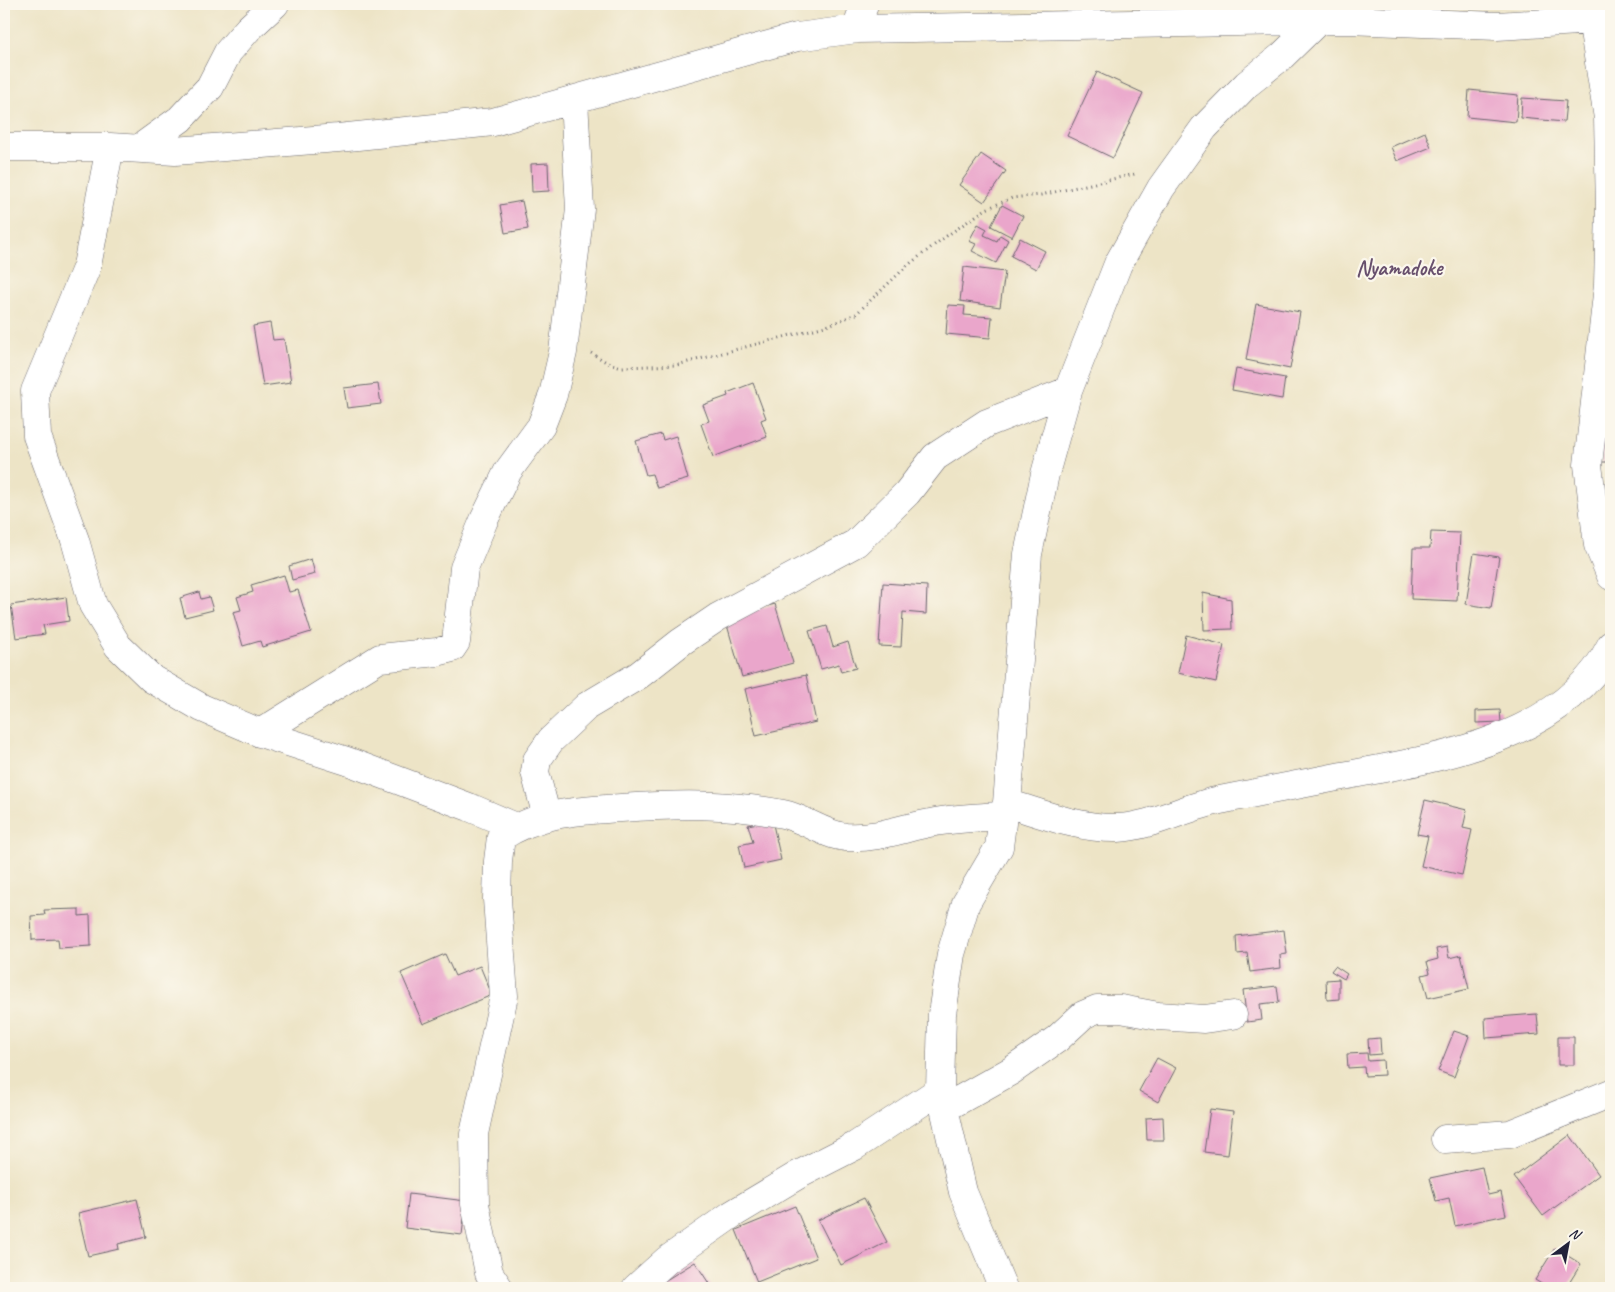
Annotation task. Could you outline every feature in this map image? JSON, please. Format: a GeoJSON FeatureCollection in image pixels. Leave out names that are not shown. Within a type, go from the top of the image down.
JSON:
{"type":"FeatureCollection","features":[{"type":"Feature","properties":{"kind":"street"},"geometry":{"type":"LineString","coordinates":[[140,148],[180,119],[210,87],[228,52],[274,4]]}},
{"type":"Feature","properties":{"kind":"street"},"geometry":{"type":"LineString","coordinates":[[4,147],[110,147],[174,151],[338,138],[493,122],[796,37],[861,16],[1318,21],[1349,12],[1498,26],[1602,19],[1610,192],[1608,285],[1588,464],[1598,545],[1611,576]]}},
{"type":"Feature","properties":{"kind":"street"},"geometry":{"type":"LineString","coordinates":[[1003,1288],[963,1192],[943,1099],[942,1014],[950,954],[966,904],[999,847],[1005,809],[1028,554],[1045,474],[1068,391],[1118,264],[1161,188],[1204,128],[1247,84],[1282,56],[1318,21]]}},
{"type":"Feature","properties":{"kind":"street"},"geometry":{"type":"LineString","coordinates":[[260,733],[380,658],[437,652],[452,648],[459,630],[464,568],[484,520],[508,471],[541,426],[553,395],[565,338],[580,209],[574,100]]}},
{"type":"Feature","properties":{"kind":"street"},"geometry":{"type":"LineString","coordinates":[[110,147],[87,266],[36,391],[37,436],[74,540],[93,605],[118,646],[152,679],[202,708],[260,733],[347,761],[469,806],[516,827]]}},
{"type":"Feature","properties":{"kind":"street"},"geometry":{"type":"LineString","coordinates":[[547,817],[535,772],[537,760],[551,740],[588,706],[639,675],[680,642],[718,617],[856,543],[907,493],[935,457],[987,423],[1068,391]]}},
{"type":"Feature","properties":{"kind":"street"},"geometry":{"type":"LineString","coordinates":[[499,1288],[489,1273],[475,1204],[474,1134],[504,996],[497,899],[498,861],[502,836],[516,827],[566,811],[686,804],[745,807],[786,814],[812,826],[844,837],[877,837],[935,822],[1005,809],[1096,827],[1119,828],[1164,819],[1214,801],[1415,762],[1489,742],[1552,712],[1587,682],[1603,661],[1611,645]]}},
{"type":"Feature","properties":{"kind":"street"},"geometry":{"type":"LineString","coordinates":[[636,1288],[666,1260],[731,1215],[798,1175],[943,1099],[1011,1071],[1064,1033],[1084,1016],[1097,1009],[1121,1009],[1158,1016],[1204,1019],[1233,1015]]}},
{"type":"Feature","properties":{"kind":"street"},"geometry":{"type":"LineString","coordinates":[[1445,1139],[1510,1134],[1611,1093]]}},
{"type":"Feature","properties":{"kind":"path"},"geometry":{"type":"LineString","coordinates":[[565,338],[608,363],[622,368],[677,365],[718,353],[788,338],[829,326],[856,314],[908,265],[986,209],[1012,198],[1041,195],[1177,165]]}},
{"type":"Feature","properties":{"kind":"building"},"geometry":{"type":"Polygon","coordinates":[[[1097,72],[1143,93],[1113,158],[1067,136],[1097,72]]]}},
{"type":"Feature","properties":{"kind":"building"},"geometry":{"type":"Polygon","coordinates":[[[1469,90],[1518,95],[1516,122],[1467,117],[1469,90]]]}},
{"type":"Feature","properties":{"kind":"building"},"geometry":{"type":"Polygon","coordinates":[[[1522,98],[1566,101],[1564,122],[1521,118],[1522,98]]]}},
{"type":"Feature","properties":{"kind":"building"},"geometry":{"type":"Polygon","coordinates":[[[1425,132],[1431,147],[1397,161],[1391,147],[1425,132]]]}},
{"type":"Feature","properties":{"kind":"building"},"geometry":{"type":"Polygon","coordinates":[[[981,154],[1006,171],[984,202],[959,185],[981,154]]]}},
{"type":"Feature","properties":{"kind":"building"},"geometry":{"type":"Polygon","coordinates":[[[548,163],[549,191],[532,192],[531,164],[548,163]]]}},
{"type":"Feature","properties":{"kind":"building"},"geometry":{"type":"Polygon","coordinates":[[[522,201],[528,229],[505,233],[500,205],[522,201]]]}},
{"type":"Feature","properties":{"kind":"building"},"geometry":{"type":"Polygon","coordinates":[[[1002,205],[1023,216],[1012,237],[991,226],[1002,205]]]}},
{"type":"Feature","properties":{"kind":"building"},"geometry":{"type":"Polygon","coordinates":[[[978,224],[987,229],[984,235],[997,241],[1000,235],[1008,240],[996,263],[972,251],[976,244],[969,241],[978,224]]]}},
{"type":"Feature","properties":{"kind":"building"},"geometry":{"type":"Polygon","coordinates":[[[1020,238],[1045,251],[1036,269],[1011,256],[1020,238]]]}},
{"type":"Feature","properties":{"kind":"building"},"geometry":{"type":"Polygon","coordinates":[[[964,267],[1005,272],[1000,307],[960,301],[964,267]]]}},
{"type":"Feature","properties":{"kind":"building"},"geometry":{"type":"Polygon","coordinates":[[[1256,304],[1300,312],[1290,369],[1246,360],[1256,304]]]}},
{"type":"Feature","properties":{"kind":"building"},"geometry":{"type":"Polygon","coordinates":[[[948,305],[965,306],[964,315],[992,317],[990,338],[946,334],[948,305]]]}},
{"type":"Feature","properties":{"kind":"building"},"geometry":{"type":"Polygon","coordinates":[[[270,323],[273,340],[284,339],[291,382],[263,386],[253,326],[270,323]]]}},
{"type":"Feature","properties":{"kind":"building"},"geometry":{"type":"Polygon","coordinates":[[[1236,369],[1285,378],[1282,399],[1232,390],[1236,369]]]}},
{"type":"Feature","properties":{"kind":"building"},"geometry":{"type":"Polygon","coordinates":[[[753,383],[766,418],[761,420],[767,437],[713,457],[701,424],[709,421],[703,405],[728,396],[727,393],[753,383]]]}},
{"type":"Feature","properties":{"kind":"building"},"geometry":{"type":"Polygon","coordinates":[[[378,384],[381,404],[347,408],[344,388],[378,384]]]}},
{"type":"Feature","properties":{"kind":"building"},"geometry":{"type":"Polygon","coordinates":[[[1611,431],[1611,462],[1602,462],[1599,432],[1611,431]]]}},
{"type":"Feature","properties":{"kind":"building"},"geometry":{"type":"Polygon","coordinates":[[[661,434],[663,440],[676,436],[688,479],[657,488],[652,474],[646,475],[636,441],[661,434]]]}},
{"type":"Feature","properties":{"kind":"building"},"geometry":{"type":"Polygon","coordinates":[[[1431,532],[1460,533],[1457,601],[1411,599],[1413,548],[1430,548],[1431,532]]]}},
{"type":"Feature","properties":{"kind":"building"},"geometry":{"type":"Polygon","coordinates":[[[1474,553],[1499,557],[1491,608],[1466,604],[1474,553]]]}},
{"type":"Feature","properties":{"kind":"building"},"geometry":{"type":"Polygon","coordinates":[[[311,559],[315,574],[292,580],[289,566],[311,559]]]}},
{"type":"Feature","properties":{"kind":"building"},"geometry":{"type":"Polygon","coordinates":[[[284,575],[289,592],[298,590],[311,632],[262,647],[260,641],[243,646],[233,612],[241,610],[237,597],[253,592],[251,585],[284,575]]]}},
{"type":"Feature","properties":{"kind":"building"},"geometry":{"type":"Polygon","coordinates":[[[883,583],[927,586],[926,614],[903,612],[901,647],[879,646],[883,583]]]}},
{"type":"Feature","properties":{"kind":"building"},"geometry":{"type":"Polygon","coordinates":[[[199,592],[201,599],[209,597],[213,610],[185,617],[180,598],[199,592]]]}},
{"type":"Feature","properties":{"kind":"building"},"geometry":{"type":"Polygon","coordinates":[[[1203,593],[1231,599],[1232,629],[1204,630],[1203,593]]]}},
{"type":"Feature","properties":{"kind":"building"},"geometry":{"type":"Polygon","coordinates":[[[66,597],[69,621],[43,625],[45,634],[16,638],[11,605],[66,597]]]}},
{"type":"Feature","properties":{"kind":"building"},"geometry":{"type":"Polygon","coordinates":[[[775,604],[793,663],[742,677],[725,618],[775,604]]]}},
{"type":"Feature","properties":{"kind":"building"},"geometry":{"type":"Polygon","coordinates":[[[827,626],[833,647],[848,642],[856,668],[841,672],[839,664],[821,669],[809,631],[827,626]]]}},
{"type":"Feature","properties":{"kind":"building"},"geometry":{"type":"Polygon","coordinates":[[[1186,635],[1224,645],[1216,682],[1178,673],[1186,635]]]}},
{"type":"Feature","properties":{"kind":"building"},"geometry":{"type":"Polygon","coordinates":[[[806,675],[816,722],[756,736],[745,689],[806,675]]]}},
{"type":"Feature","properties":{"kind":"building"},"geometry":{"type":"Polygon","coordinates":[[[1500,710],[1501,722],[1476,723],[1476,711],[1500,710]]]}},
{"type":"Feature","properties":{"kind":"building"},"geometry":{"type":"Polygon","coordinates":[[[1425,800],[1467,810],[1463,828],[1472,830],[1462,875],[1421,866],[1428,836],[1417,834],[1425,800]]]}},
{"type":"Feature","properties":{"kind":"building"},"geometry":{"type":"Polygon","coordinates":[[[772,820],[781,860],[744,868],[739,845],[753,842],[748,825],[772,820]]]}},
{"type":"Feature","properties":{"kind":"building"},"geometry":{"type":"Polygon","coordinates":[[[79,909],[79,916],[90,915],[91,946],[59,948],[58,939],[32,940],[31,916],[45,915],[44,910],[79,909]]]}},
{"type":"Feature","properties":{"kind":"building"},"geometry":{"type":"Polygon","coordinates":[[[1284,930],[1287,954],[1280,955],[1281,968],[1250,972],[1247,953],[1237,954],[1236,936],[1284,930]]]}},
{"type":"Feature","properties":{"kind":"building"},"geometry":{"type":"Polygon","coordinates":[[[1447,947],[1449,958],[1461,955],[1469,989],[1428,998],[1422,975],[1430,973],[1427,962],[1438,959],[1436,949],[1447,947]]]}},
{"type":"Feature","properties":{"kind":"building"},"geometry":{"type":"Polygon","coordinates":[[[445,954],[455,976],[480,966],[492,995],[423,1024],[401,973],[445,954]]]}},
{"type":"Feature","properties":{"kind":"building"},"geometry":{"type":"Polygon","coordinates":[[[1335,966],[1347,974],[1344,979],[1331,971],[1335,966]]]}},
{"type":"Feature","properties":{"kind":"building"},"geometry":{"type":"Polygon","coordinates":[[[1339,979],[1339,999],[1327,1000],[1326,980],[1339,979]]]}},
{"type":"Feature","properties":{"kind":"building"},"geometry":{"type":"Polygon","coordinates":[[[1277,986],[1279,1002],[1260,1004],[1262,1020],[1247,1022],[1243,990],[1277,986]]]}},
{"type":"Feature","properties":{"kind":"building"},"geometry":{"type":"Polygon","coordinates":[[[1537,1014],[1539,1034],[1486,1038],[1485,1018],[1537,1014]]]}},
{"type":"Feature","properties":{"kind":"building"},"geometry":{"type":"Polygon","coordinates":[[[1454,1031],[1469,1036],[1454,1077],[1438,1071],[1454,1031]]]}},
{"type":"Feature","properties":{"kind":"building"},"geometry":{"type":"Polygon","coordinates":[[[1558,1037],[1574,1037],[1574,1065],[1558,1065],[1558,1037]]]}},
{"type":"Feature","properties":{"kind":"building"},"geometry":{"type":"Polygon","coordinates":[[[1380,1038],[1381,1054],[1369,1055],[1368,1039],[1380,1038]]]}},
{"type":"Feature","properties":{"kind":"building"},"geometry":{"type":"Polygon","coordinates":[[[1367,1053],[1368,1061],[1383,1060],[1384,1075],[1365,1076],[1364,1067],[1348,1068],[1347,1054],[1367,1053]]]}},
{"type":"Feature","properties":{"kind":"building"},"geometry":{"type":"Polygon","coordinates":[[[1157,1058],[1176,1068],[1158,1102],[1139,1091],[1157,1058]]]}},
{"type":"Feature","properties":{"kind":"building"},"geometry":{"type":"Polygon","coordinates":[[[1210,1109],[1233,1112],[1228,1155],[1204,1152],[1210,1109]]]}},
{"type":"Feature","properties":{"kind":"building"},"geometry":{"type":"Polygon","coordinates":[[[1163,1117],[1164,1140],[1147,1140],[1146,1118],[1163,1117]]]}},
{"type":"Feature","properties":{"kind":"building"},"geometry":{"type":"Polygon","coordinates":[[[1570,1135],[1599,1175],[1543,1216],[1514,1177],[1570,1135]]]}},
{"type":"Feature","properties":{"kind":"building"},"geometry":{"type":"Polygon","coordinates":[[[1482,1167],[1488,1195],[1501,1192],[1506,1215],[1455,1226],[1449,1198],[1436,1201],[1430,1178],[1482,1167]]]}},
{"type":"Feature","properties":{"kind":"building"},"geometry":{"type":"Polygon","coordinates":[[[409,1194],[466,1201],[462,1235],[405,1228],[409,1194]]]}},
{"type":"Feature","properties":{"kind":"building"},"geometry":{"type":"Polygon","coordinates":[[[864,1198],[887,1242],[841,1265],[818,1220],[864,1198]]]}},
{"type":"Feature","properties":{"kind":"building"},"geometry":{"type":"Polygon","coordinates":[[[137,1199],[146,1237],[118,1244],[119,1249],[88,1256],[78,1213],[137,1199]]]}},
{"type":"Feature","properties":{"kind":"building"},"geometry":{"type":"Polygon","coordinates":[[[795,1206],[816,1258],[757,1282],[736,1230],[795,1206]]]}},
{"type":"Feature","properties":{"kind":"building"},"geometry":{"type":"Polygon","coordinates":[[[1555,1248],[1581,1264],[1566,1288],[1548,1288],[1535,1280],[1555,1248]]]}},
{"type":"Feature","properties":{"kind":"building"},"geometry":{"type":"Polygon","coordinates":[[[695,1262],[712,1288],[660,1288],[658,1285],[695,1262]]]}},
{"type":"Feature","properties":{"kind":"district","name":"Nyamadoke"},"geometry":{"type":"Point","coordinates":[1399,268]}}]}
